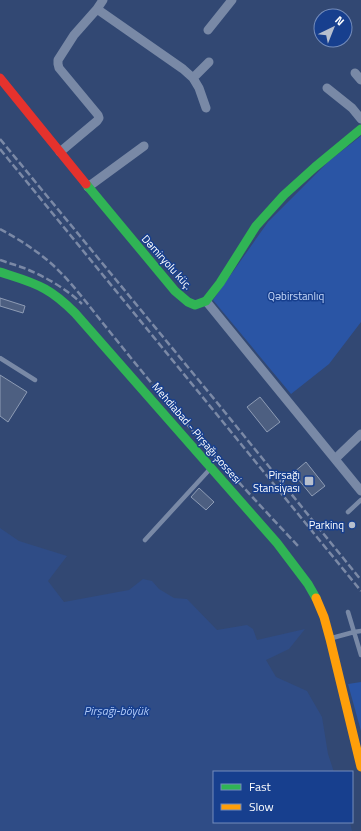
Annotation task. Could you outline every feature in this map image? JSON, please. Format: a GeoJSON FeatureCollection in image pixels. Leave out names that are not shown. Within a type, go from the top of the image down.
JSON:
{"type":"FeatureCollection","features":[{"type":"Feature","properties":{"kind":"main road","name":"Dəmiryolu küç."},"geometry":{"type":"LineString","coordinates":[[0,78],[88,187],[175,291],[188,302],[195,305],[206,301]]}},
{"type":"Feature","properties":{"kind":"main road"},"geometry":{"type":"LineString","coordinates":[[206,301],[220,283],[256,226],[268,212],[284,195],[315,167],[361,129]]}},
{"type":"Feature","properties":{"kind":"main road","name":"Mehdiabad - Pirşağı şossesi"},"geometry":{"type":"LineString","coordinates":[[0,272],[45,289],[66,305],[87,326],[277,543],[308,584],[320,606],[330,639],[361,766]]}},
{"type":"Feature","properties":{"kind":"street"},"geometry":{"type":"LineString","coordinates":[[60,152],[99,118],[59,68],[58,60],[74,35],[103,0]]}},
{"type":"Feature","properties":{"kind":"street"},"geometry":{"type":"LineString","coordinates":[[208,30],[232,0]]}},
{"type":"Feature","properties":{"kind":"street"},"geometry":{"type":"LineString","coordinates":[[97,9],[177,65],[193,78],[199,88],[206,108]]}},
{"type":"Feature","properties":{"kind":"street"},"geometry":{"type":"LineString","coordinates":[[193,78],[209,62]]}},
{"type":"Feature","properties":{"kind":"street"},"geometry":{"type":"LineString","coordinates":[[327,88],[352,108],[361,119]]}},
{"type":"Feature","properties":{"kind":"street"},"geometry":{"type":"LineString","coordinates":[[88,187],[144,146]]}},
{"type":"Feature","properties":{"kind":"street"},"geometry":{"type":"LineString","coordinates":[[206,301],[361,491]]}},
{"type":"Feature","properties":{"kind":"street"},"geometry":{"type":"LineString","coordinates":[[335,459],[361,434]]}},
{"type":"Feature","properties":{"kind":"lane"},"geometry":{"type":"LineString","coordinates":[[0,358],[35,380]]}},
{"type":"Feature","properties":{"kind":"lane"},"geometry":{"type":"LineString","coordinates":[[145,540],[211,468]]}},
{"type":"Feature","properties":{"kind":"lane"},"geometry":{"type":"LineString","coordinates":[[348,512],[361,500]]}},
{"type":"Feature","properties":{"kind":"lane"},"geometry":{"type":"LineString","coordinates":[[348,612],[361,655]]}},
{"type":"Feature","properties":{"kind":"lane"},"geometry":{"type":"LineString","coordinates":[[330,639],[361,631]]}},
{"type":"Feature","properties":{"kind":"green space","name":"Qəbirstanlıq"},"geometry":{"type":"Polygon","coordinates":[[[361,136],[361,322],[329,364],[291,394],[213,300],[268,222],[329,161],[361,136]]]}},
{"type":"Feature","properties":{"kind":"green space"},"geometry":{"type":"Polygon","coordinates":[[[361,682],[361,731],[348,684],[361,682]]]}},
{"type":"Feature","properties":{"kind":"water","name":"Pirşağı-böyük"},"geometry":{"type":"Polygon","coordinates":[[[0,528],[19,541],[67,556],[48,581],[64,602],[129,590],[143,579],[152,581],[159,589],[174,598],[187,599],[217,630],[247,625],[253,629],[257,640],[305,629],[289,649],[266,660],[276,677],[307,691],[322,717],[328,754],[334,771],[213,771],[213,823],[350,823],[352,831],[0,831],[0,528]]]}},
{"type":"Feature","properties":{"kind":"building"},"geometry":{"type":"Polygon","coordinates":[[[0,298],[25,306],[23,313],[0,306],[0,298]]]}},
{"type":"Feature","properties":{"kind":"building"},"geometry":{"type":"Polygon","coordinates":[[[0,375],[27,392],[8,422],[0,416],[0,375]]]}},
{"type":"Feature","properties":{"kind":"building"},"geometry":{"type":"Polygon","coordinates":[[[260,397],[280,422],[267,432],[247,407],[260,397]]]}},
{"type":"Feature","properties":{"kind":"building"},"geometry":{"type":"Polygon","coordinates":[[[306,462],[325,486],[312,496],[293,473],[306,462]]]}},
{"type":"Feature","properties":{"kind":"building"},"geometry":{"type":"Polygon","coordinates":[[[199,488],[214,502],[206,510],[191,497],[199,488]]]}},
{"type":"Feature","properties":{"kind":"railway"},"geometry":{"type":"LineString","coordinates":[[0,139],[361,580]]}},
{"type":"Feature","properties":{"kind":"railway"},"geometry":{"type":"LineString","coordinates":[[0,149],[361,591]]}},
{"type":"Feature","properties":{"kind":"railway"},"geometry":{"type":"LineString","coordinates":[[0,229],[40,254],[66,278],[176,412],[299,547]]}},
{"type":"Feature","properties":{"kind":"railway"},"geometry":{"type":"LineString","coordinates":[[0,260],[24,268],[47,279],[62,288],[82,304]]}},
{"type":"Feature","properties":{"kind":"traffic: fast"},"geometry":{"type":"LineString","coordinates":[[86,184],[175,291],[188,302],[195,305],[206,301],[220,283],[256,226],[284,195],[361,129]]}},
{"type":"Feature","properties":{"kind":"traffic: fast"},"geometry":{"type":"LineString","coordinates":[[0,272],[40,286],[61,300],[75,313],[277,543],[308,584],[316,598]]}},
{"type":"Feature","properties":{"kind":"traffic: slow"},"geometry":{"type":"LineString","coordinates":[[316,598],[324,617],[330,639],[361,767]]}},
{"type":"Feature","properties":{"kind":"traffic: jam"},"geometry":{"type":"LineString","coordinates":[[0,78],[86,184]]}},
{"type":"Feature","properties":{"kind":"place","name":"Pirşağı Stansiyası"},"geometry":{"type":"Point","coordinates":[309,481]}},
{"type":"Feature","properties":{"kind":"place","name":"Parkinq"},"geometry":{"type":"Point","coordinates":[352,525]}}]}
